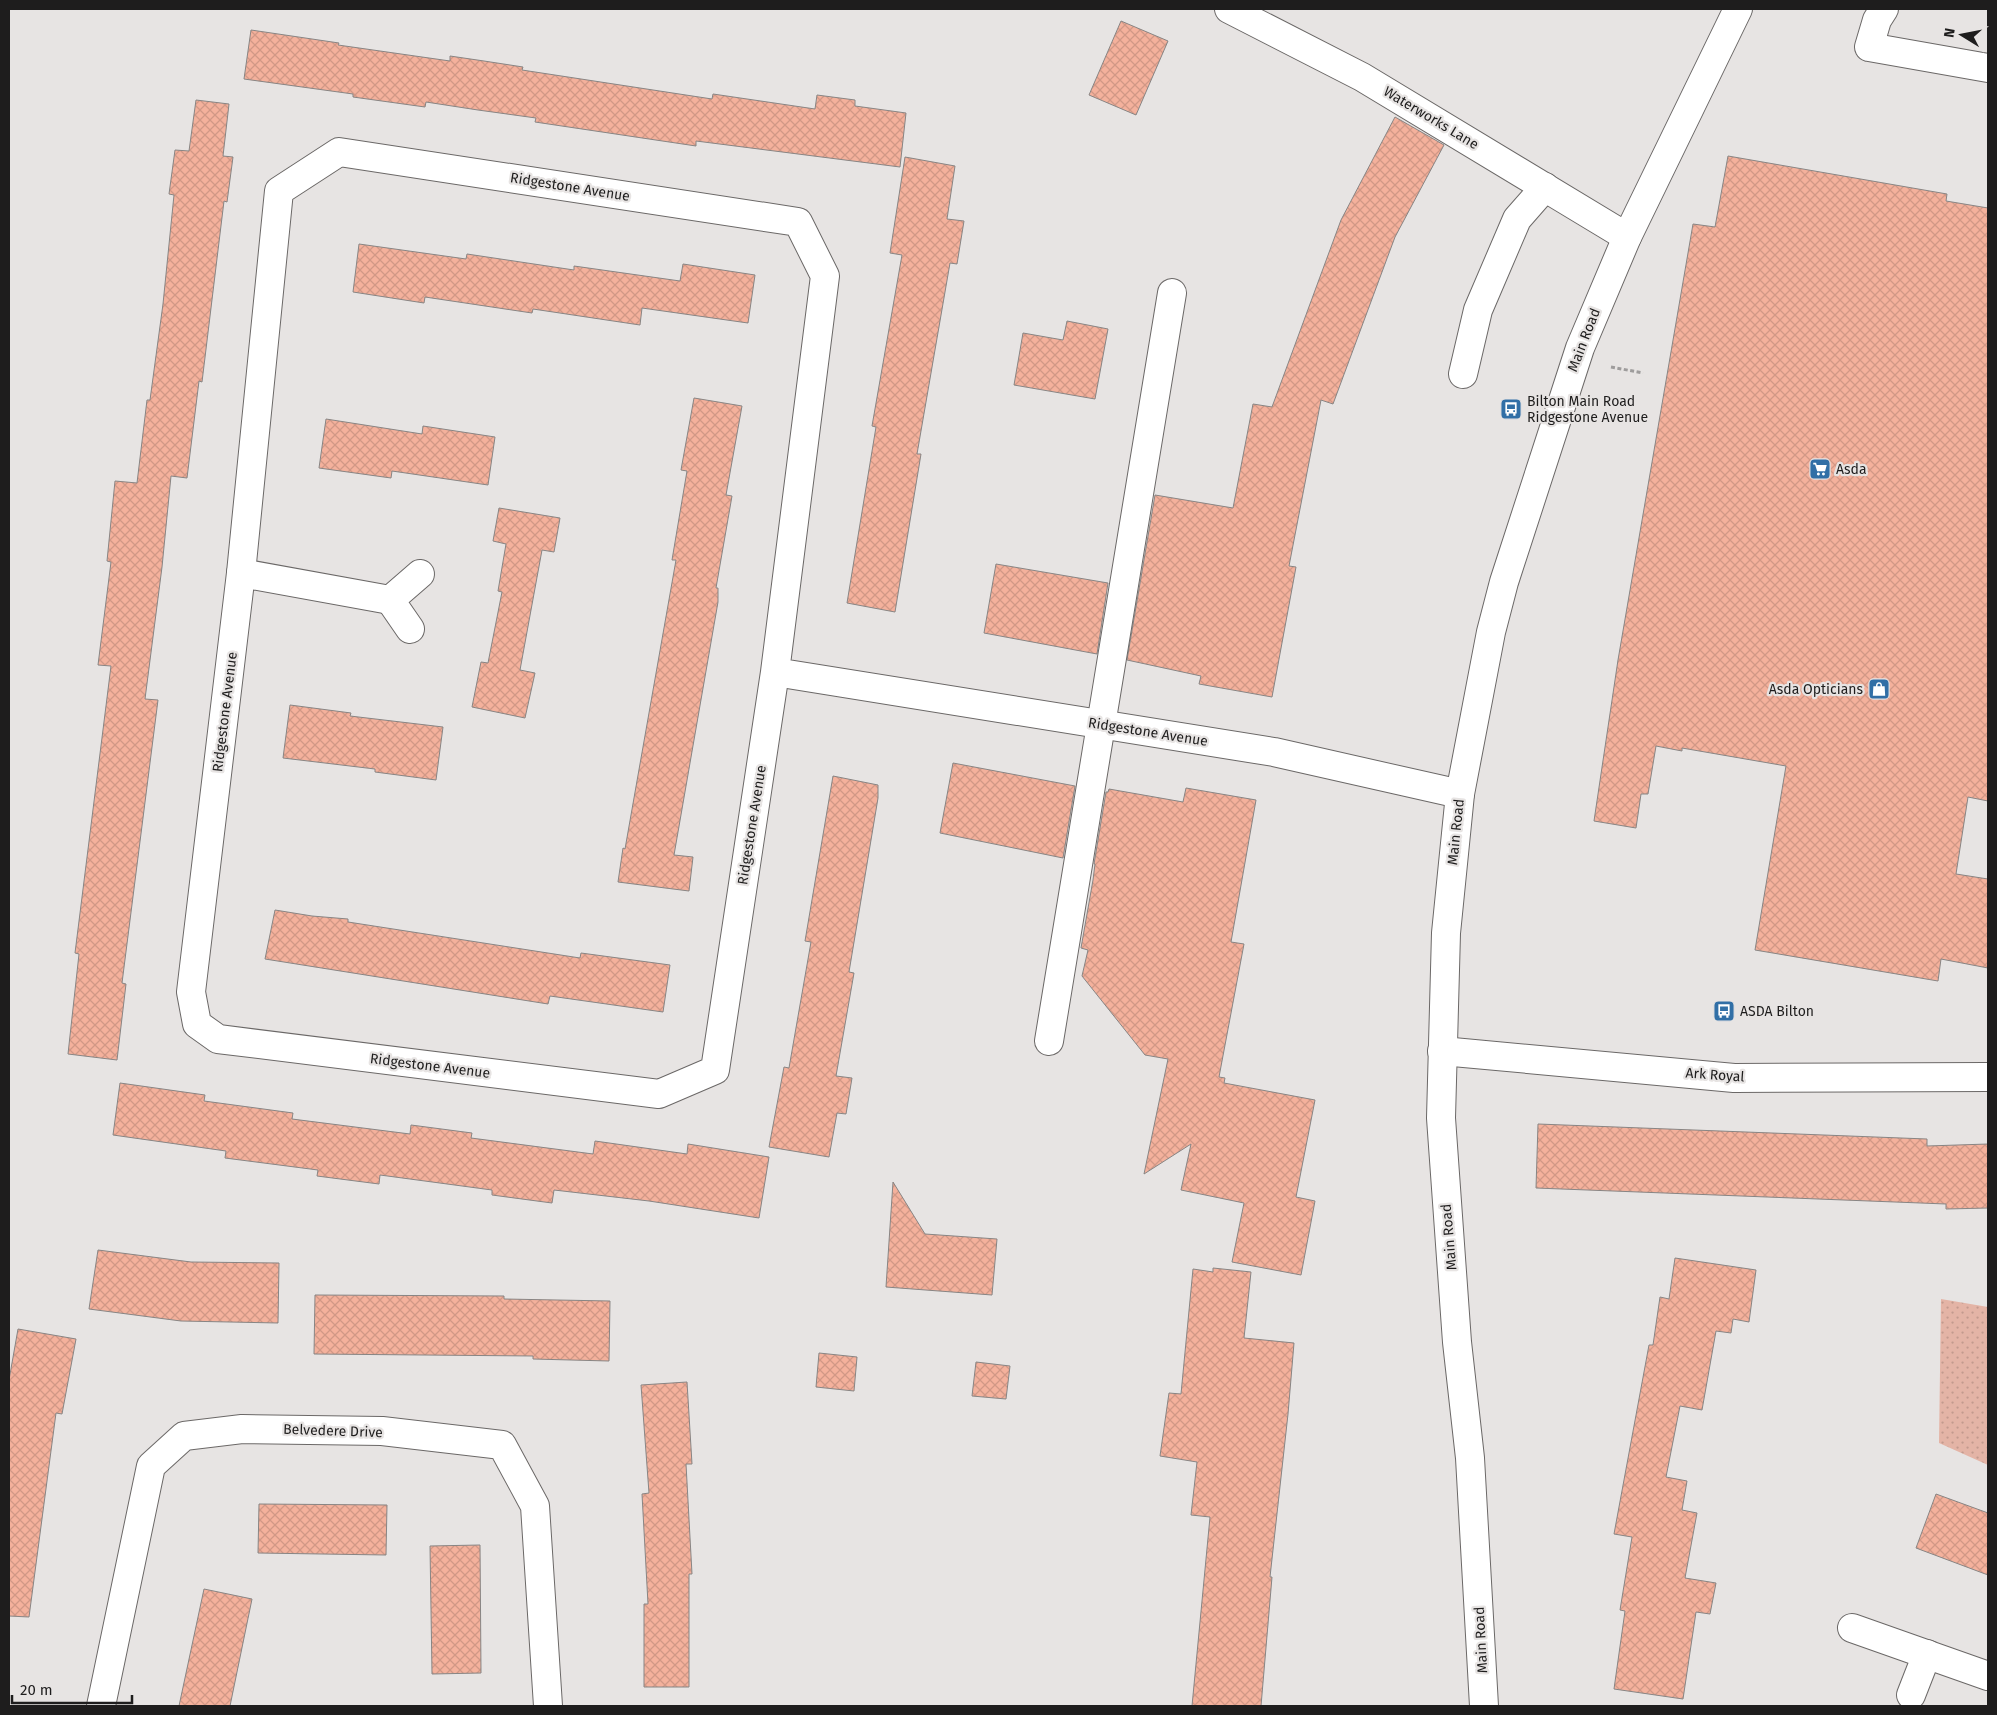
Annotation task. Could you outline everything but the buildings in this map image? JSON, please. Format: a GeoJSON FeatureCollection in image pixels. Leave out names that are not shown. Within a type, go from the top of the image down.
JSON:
{"type":"FeatureCollection","features":[{"type":"Feature","properties":{"kind":"street","name":"Waterworks Lane"},"geometry":{"type":"LineString","coordinates":[[1229,9],[1362,77],[1627,237]]}},
{"type":"Feature","properties":{"kind":"street","name":"Main Road"},"geometry":{"type":"LineString","coordinates":[[1484,1706],[1470,1458],[1457,1342],[1441,1118],[1447,924],[1460,794],[1490,641],[1504,582],[1580,348],[1627,237],[1738,9]]}},
{"type":"Feature","properties":{"kind":"street"},"geometry":{"type":"LineString","coordinates":[[1884,9],[1878,20],[1869,47],[1988,68]]}},
{"type":"Feature","properties":{"kind":"street","name":"Ridgestone Avenue"},"geometry":{"type":"LineString","coordinates":[[340,152],[798,222],[825,276],[775,672],[715,1070],[659,1094],[218,1040],[196,1024],[191,992],[241,573],[279,190],[340,152]]}},
{"type":"Feature","properties":{"kind":"street"},"geometry":{"type":"LineString","coordinates":[[1463,374],[1478,310],[1513,228],[1517,219],[1545,187]]}},
{"type":"Feature","properties":{"kind":"street"},"geometry":{"type":"LineString","coordinates":[[1049,1041],[1172,293]]}},
{"type":"Feature","properties":{"kind":"street"},"geometry":{"type":"LineString","coordinates":[[241,573],[390,600],[410,629]]}},
{"type":"Feature","properties":{"kind":"street"},"geometry":{"type":"LineString","coordinates":[[390,600],[420,574]]}},
{"type":"Feature","properties":{"kind":"street","name":"Ridgestone Avenue"},"geometry":{"type":"LineString","coordinates":[[775,672],[1274,752],[1460,794]]}},
{"type":"Feature","properties":{"kind":"street","name":"Ark Royal"},"geometry":{"type":"LineString","coordinates":[[1442,1051],[1734,1078],[1988,1077]]}},
{"type":"Feature","properties":{"kind":"street","name":"Belvedere Drive"},"geometry":{"type":"LineString","coordinates":[[102,1706],[151,1466],[184,1436],[242,1428],[382,1431],[502,1445],[535,1506],[548,1706]]}},
{"type":"Feature","properties":{"kind":"street"},"geometry":{"type":"LineString","coordinates":[[1852,1628],[1988,1676]]}},
{"type":"Feature","properties":{"kind":"street"},"geometry":{"type":"LineString","coordinates":[[1911,1695],[1927,1654]]}},
{"type":"Feature","properties":{"kind":"path"},"geometry":{"type":"LineString","coordinates":[[1608,367],[1643,373]]}},
{"type":"Feature","properties":{"kind":"shaded area"},"geometry":{"type":"Polygon","coordinates":[[[1941,1299],[1988,1307],[1988,1465],[1939,1443],[1941,1299]]]}},
{"type":"Feature","properties":{"kind":"place","name":"Bilton Main Road Ridgestone Avenue"},"geometry":{"type":"Point","coordinates":[1511,409]}},
{"type":"Feature","properties":{"kind":"place","name":"Asda"},"geometry":{"type":"Point","coordinates":[1820,469]}},
{"type":"Feature","properties":{"kind":"place","name":"Asda Opticians"},"geometry":{"type":"Point","coordinates":[1879,689]}},
{"type":"Feature","properties":{"kind":"place","name":"ASDA Bilton"},"geometry":{"type":"Point","coordinates":[1724,1011]}}]}
